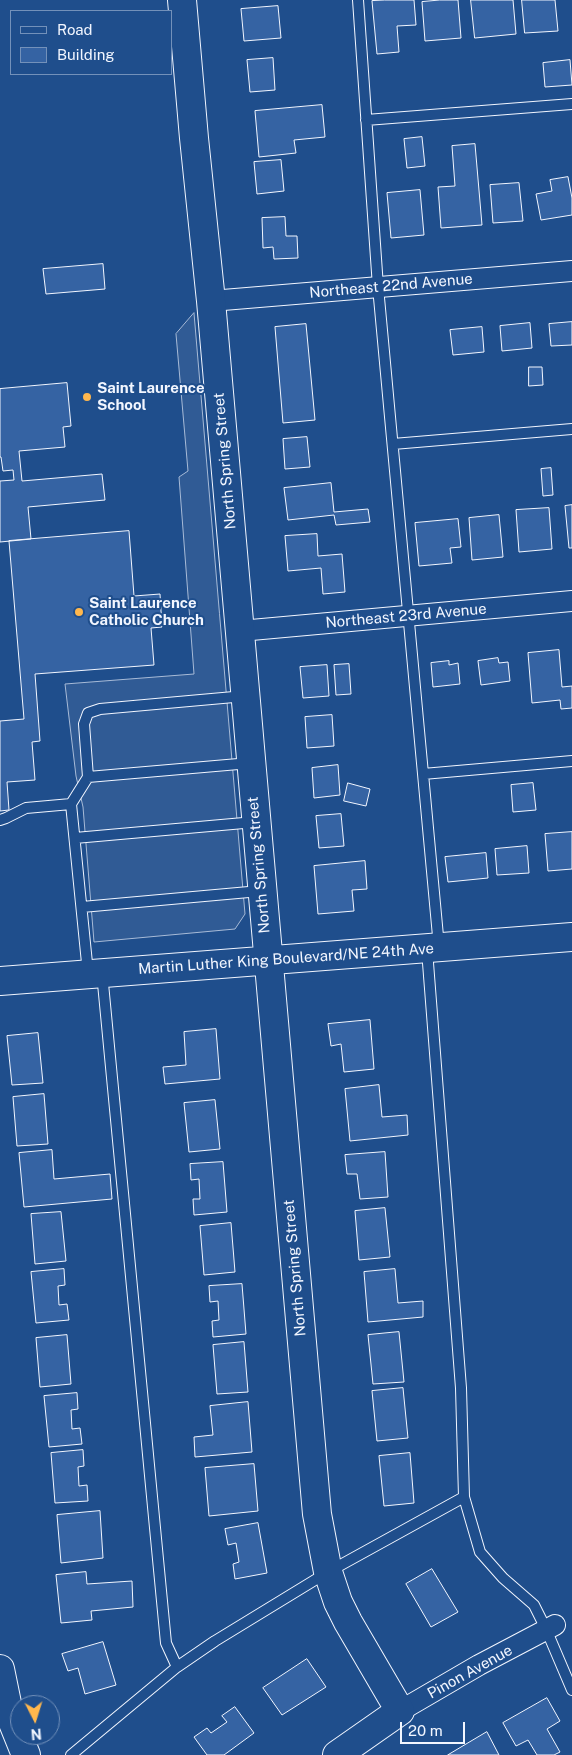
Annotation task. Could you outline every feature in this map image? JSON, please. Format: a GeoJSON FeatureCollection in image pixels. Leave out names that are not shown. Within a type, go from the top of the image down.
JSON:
{"type":"FeatureCollection","features":[{"type":"Feature","properties":{"kind":"street","name":"North Spring Street"},"geometry":{"type":"LineString","coordinates":[[182,0],[211,301],[267,960],[316,1504],[328,1572],[338,1602],[400,1711]]}},
{"type":"Feature","properties":{"kind":"street","name":"Northeast 22nd Avenue"},"geometry":{"type":"LineString","coordinates":[[211,301],[572,271]]}},
{"type":"Feature","properties":{"kind":"street","name":"Northeast 23rd Avenue"},"geometry":{"type":"LineString","coordinates":[[240,631],[572,601]]}},
{"type":"Feature","properties":{"kind":"street","name":"Martin Luther King Boulevard/NE 24th Ave"},"geometry":{"type":"LineString","coordinates":[[0,980],[572,937]]}},
{"type":"Feature","properties":{"kind":"street","name":"Pinon Avenue"},"geometry":{"type":"LineString","coordinates":[[337,1755],[400,1711],[550,1627]]}},
{"type":"Feature","properties":{"kind":"street"},"geometry":{"type":"LineString","coordinates":[[0,1669],[9,1713],[26,1755]]}},
{"type":"Feature","properties":{"kind":"lane"},"geometry":{"type":"LineString","coordinates":[[358,0],[378,287],[423,774],[461,1388],[464,1497],[480,1552],[503,1578],[534,1605],[550,1627],[572,1690]]}},
{"type":"Feature","properties":{"kind":"lane"},"geometry":{"type":"LineString","coordinates":[[366,120],[572,104]]}},
{"type":"Feature","properties":{"kind":"lane"},"geometry":{"type":"LineString","coordinates":[[393,444],[572,429]]}},
{"type":"Feature","properties":{"kind":"lane"},"geometry":{"type":"LineString","coordinates":[[177,1666],[166,1644],[95,973],[82,907],[71,804],[88,777],[84,724],[88,713],[100,708],[245,696]]}},
{"type":"Feature","properties":{"kind":"lane"},"geometry":{"type":"LineString","coordinates":[[423,774],[572,761]]}},
{"type":"Feature","properties":{"kind":"lane"},"geometry":{"type":"LineString","coordinates":[[88,777],[251,763]]}},
{"type":"Feature","properties":{"kind":"lane"},"geometry":{"type":"LineString","coordinates":[[0,820],[26,808],[71,804]]}},
{"type":"Feature","properties":{"kind":"lane"},"geometry":{"type":"LineString","coordinates":[[75,838],[256,822]]}},
{"type":"Feature","properties":{"kind":"lane"},"geometry":{"type":"LineString","coordinates":[[82,907],[261,891]]}},
{"type":"Feature","properties":{"kind":"lane"},"geometry":{"type":"LineString","coordinates":[[71,1755],[177,1666],[328,1572],[464,1497]]}},
{"type":"Feature","properties":{"kind":"shaded area"},"geometry":{"type":"Polygon","coordinates":[[[194,313],[245,914],[235,929],[94,942],[83,807],[76,776],[65,684],[194,674],[179,477],[188,471],[176,334],[194,313]]]}},
{"type":"Feature","properties":{"kind":"building"},"geometry":{"type":"Polygon","coordinates":[[[414,0],[416,25],[397,26],[399,52],[377,54],[372,1],[414,0]]]}},
{"type":"Feature","properties":{"kind":"building"},"geometry":{"type":"Polygon","coordinates":[[[458,0],[461,38],[425,41],[422,2],[458,0]]]}},
{"type":"Feature","properties":{"kind":"building"},"geometry":{"type":"Polygon","coordinates":[[[471,0],[513,0],[516,34],[475,38],[471,0]]]}},
{"type":"Feature","properties":{"kind":"building"},"geometry":{"type":"Polygon","coordinates":[[[522,0],[555,0],[558,31],[525,33],[522,0]]]}},
{"type":"Feature","properties":{"kind":"building"},"geometry":{"type":"Polygon","coordinates":[[[278,6],[281,38],[244,41],[241,9],[278,6]]]}},
{"type":"Feature","properties":{"kind":"building"},"geometry":{"type":"Polygon","coordinates":[[[273,58],[275,90],[250,92],[247,60],[273,58]]]}},
{"type":"Feature","properties":{"kind":"building"},"geometry":{"type":"Polygon","coordinates":[[[570,60],[572,85],[545,87],[543,63],[570,60]]]}},
{"type":"Feature","properties":{"kind":"building"},"geometry":{"type":"Polygon","coordinates":[[[322,105],[325,137],[294,140],[296,153],[259,157],[255,111],[322,105]]]}},
{"type":"Feature","properties":{"kind":"building"},"geometry":{"type":"Polygon","coordinates":[[[422,137],[425,166],[407,168],[404,139],[422,137]]]}},
{"type":"Feature","properties":{"kind":"building"},"geometry":{"type":"Polygon","coordinates":[[[475,144],[482,225],[441,228],[438,187],[455,186],[452,146],[475,144]]]}},
{"type":"Feature","properties":{"kind":"building"},"geometry":{"type":"Polygon","coordinates":[[[281,160],[284,191],[257,194],[254,162],[281,160]]]}},
{"type":"Feature","properties":{"kind":"building"},"geometry":{"type":"Polygon","coordinates":[[[568,177],[572,198],[572,215],[541,220],[536,194],[552,191],[550,180],[568,177]]]}},
{"type":"Feature","properties":{"kind":"building"},"geometry":{"type":"Polygon","coordinates":[[[519,183],[523,221],[493,223],[490,185],[519,183]]]}},
{"type":"Feature","properties":{"kind":"building"},"geometry":{"type":"Polygon","coordinates":[[[420,190],[424,235],[391,238],[387,193],[420,190]]]}},
{"type":"Feature","properties":{"kind":"building"},"geometry":{"type":"Polygon","coordinates":[[[285,217],[286,236],[297,236],[298,258],[274,259],[273,247],[263,248],[262,218],[285,217]]]}},
{"type":"Feature","properties":{"kind":"building"},"geometry":{"type":"Polygon","coordinates":[[[103,264],[105,289],[46,294],[43,269],[103,264]]]}},
{"type":"Feature","properties":{"kind":"building"},"geometry":{"type":"Polygon","coordinates":[[[572,322],[572,345],[551,346],[549,324],[572,322]]]}},
{"type":"Feature","properties":{"kind":"building"},"geometry":{"type":"Polygon","coordinates":[[[530,323],[532,348],[502,351],[500,326],[530,323]]]}},
{"type":"Feature","properties":{"kind":"building"},"geometry":{"type":"Polygon","coordinates":[[[306,324],[315,420],[283,423],[275,327],[306,324]]]}},
{"type":"Feature","properties":{"kind":"building"},"geometry":{"type":"Polygon","coordinates":[[[482,327],[484,352],[453,355],[450,330],[482,327]]]}},
{"type":"Feature","properties":{"kind":"building"},"geometry":{"type":"Polygon","coordinates":[[[529,367],[542,367],[543,385],[529,386],[529,367]]]}},
{"type":"Feature","properties":{"kind":"building"},"geometry":{"type":"Polygon","coordinates":[[[67,383],[71,426],[63,427],[65,447],[19,451],[22,481],[102,474],[105,500],[28,507],[31,539],[0,542],[0,481],[14,480],[13,470],[3,471],[0,457],[0,389],[67,383]]]}},
{"type":"Feature","properties":{"kind":"building"},"geometry":{"type":"Polygon","coordinates":[[[307,437],[310,467],[285,469],[283,439],[307,437]]]}},
{"type":"Feature","properties":{"kind":"building"},"geometry":{"type":"Polygon","coordinates":[[[551,468],[553,495],[543,496],[541,469],[551,468]]]}},
{"type":"Feature","properties":{"kind":"building"},"geometry":{"type":"Polygon","coordinates":[[[331,483],[334,512],[368,509],[370,522],[336,525],[334,515],[288,520],[284,488],[331,483]]]}},
{"type":"Feature","properties":{"kind":"building"},"geometry":{"type":"Polygon","coordinates":[[[572,505],[572,548],[569,548],[565,506],[572,505]]]}},
{"type":"Feature","properties":{"kind":"building"},"geometry":{"type":"Polygon","coordinates":[[[549,508],[552,549],[519,552],[516,510],[549,508]]]}},
{"type":"Feature","properties":{"kind":"building"},"geometry":{"type":"Polygon","coordinates":[[[499,515],[503,557],[472,560],[469,518],[499,515]]]}},
{"type":"Feature","properties":{"kind":"building"},"geometry":{"type":"Polygon","coordinates":[[[458,519],[461,547],[450,548],[452,563],[419,566],[415,523],[458,519]]]}},
{"type":"Feature","properties":{"kind":"building"},"geometry":{"type":"Polygon","coordinates":[[[129,531],[134,596],[160,594],[162,627],[151,628],[154,665],[35,674],[40,741],[32,742],[35,780],[7,782],[9,810],[0,811],[0,721],[24,719],[9,541],[129,531]]]}},
{"type":"Feature","properties":{"kind":"building"},"geometry":{"type":"Polygon","coordinates":[[[317,534],[318,556],[342,554],[345,592],[323,594],[321,568],[288,571],[285,536],[317,534]]]}},
{"type":"Feature","properties":{"kind":"building"},"geometry":{"type":"Polygon","coordinates":[[[559,650],[562,687],[572,686],[572,708],[561,709],[560,700],[532,703],[528,653],[559,650]]]}},
{"type":"Feature","properties":{"kind":"building"},"geometry":{"type":"Polygon","coordinates":[[[498,658],[499,663],[508,662],[510,681],[481,685],[478,661],[498,658]]]}},
{"type":"Feature","properties":{"kind":"building"},"geometry":{"type":"Polygon","coordinates":[[[449,661],[449,665],[458,663],[460,684],[433,687],[431,663],[449,661]]]}},
{"type":"Feature","properties":{"kind":"building"},"geometry":{"type":"Polygon","coordinates":[[[349,664],[351,694],[336,695],[334,665],[349,664]]]}},
{"type":"Feature","properties":{"kind":"building"},"geometry":{"type":"Polygon","coordinates":[[[327,665],[329,696],[303,698],[300,667],[327,665]]]}},
{"type":"Feature","properties":{"kind":"building"},"geometry":{"type":"Polygon","coordinates":[[[332,715],[334,746],[307,748],[305,717],[332,715]]]}},
{"type":"Feature","properties":{"kind":"building"},"geometry":{"type":"Polygon","coordinates":[[[338,765],[340,795],[314,798],[312,768],[338,765]]]}},
{"type":"Feature","properties":{"kind":"building"},"geometry":{"type":"Polygon","coordinates":[[[348,783],[370,789],[366,806],[344,801],[348,783]]]}},
{"type":"Feature","properties":{"kind":"building"},"geometry":{"type":"Polygon","coordinates":[[[533,783],[536,810],[513,812],[511,785],[533,783]]]}},
{"type":"Feature","properties":{"kind":"building"},"geometry":{"type":"Polygon","coordinates":[[[341,814],[344,846],[319,848],[316,816],[341,814]]]}},
{"type":"Feature","properties":{"kind":"building"},"geometry":{"type":"Polygon","coordinates":[[[572,832],[572,869],[548,871],[545,834],[572,832]]]}},
{"type":"Feature","properties":{"kind":"building"},"geometry":{"type":"Polygon","coordinates":[[[527,846],[529,873],[497,875],[495,849],[527,846]]]}},
{"type":"Feature","properties":{"kind":"building"},"geometry":{"type":"Polygon","coordinates":[[[486,853],[488,878],[448,882],[445,857],[486,853]]]}},
{"type":"Feature","properties":{"kind":"building"},"geometry":{"type":"Polygon","coordinates":[[[365,861],[367,889],[352,890],[354,911],[318,914],[314,866],[365,861]]]}},
{"type":"Feature","properties":{"kind":"building"},"geometry":{"type":"Polygon","coordinates":[[[370,1020],[374,1069],[344,1072],[341,1044],[331,1046],[328,1024],[370,1020]]]}},
{"type":"Feature","properties":{"kind":"building"},"geometry":{"type":"Polygon","coordinates":[[[216,1029],[220,1079],[165,1084],[163,1067],[186,1065],[184,1032],[216,1029]]]}},
{"type":"Feature","properties":{"kind":"building"},"geometry":{"type":"Polygon","coordinates":[[[38,1033],[43,1083],[12,1085],[7,1036],[38,1033]]]}},
{"type":"Feature","properties":{"kind":"building"},"geometry":{"type":"Polygon","coordinates":[[[379,1085],[382,1117],[407,1115],[408,1135],[350,1141],[345,1089],[379,1085]]]}},
{"type":"Feature","properties":{"kind":"building"},"geometry":{"type":"Polygon","coordinates":[[[44,1094],[48,1144],[17,1146],[13,1097],[44,1094]]]}},
{"type":"Feature","properties":{"kind":"building"},"geometry":{"type":"Polygon","coordinates":[[[215,1100],[220,1149],[189,1152],[184,1103],[215,1100]]]}},
{"type":"Feature","properties":{"kind":"building"},"geometry":{"type":"Polygon","coordinates":[[[52,1150],[54,1179],[110,1174],[112,1199],[24,1207],[19,1153],[52,1150]]]}},
{"type":"Feature","properties":{"kind":"building"},"geometry":{"type":"Polygon","coordinates":[[[385,1152],[388,1197],[360,1199],[357,1174],[347,1174],[345,1155],[385,1152]]]}},
{"type":"Feature","properties":{"kind":"building"},"geometry":{"type":"Polygon","coordinates":[[[223,1162],[227,1212],[194,1215],[193,1199],[200,1199],[199,1179],[191,1180],[190,1164],[223,1162]]]}},
{"type":"Feature","properties":{"kind":"building"},"geometry":{"type":"Polygon","coordinates":[[[385,1208],[390,1257],[359,1260],[355,1211],[385,1208]]]}},
{"type":"Feature","properties":{"kind":"building"},"geometry":{"type":"Polygon","coordinates":[[[61,1212],[66,1261],[35,1264],[31,1214],[61,1212]]]}},
{"type":"Feature","properties":{"kind":"building"},"geometry":{"type":"Polygon","coordinates":[[[231,1223],[235,1272],[204,1275],[200,1226],[231,1223]]]}},
{"type":"Feature","properties":{"kind":"building"},"geometry":{"type":"Polygon","coordinates":[[[64,1269],[65,1285],[58,1286],[59,1305],[67,1304],[69,1320],[36,1323],[31,1272],[64,1269]]]}},
{"type":"Feature","properties":{"kind":"building"},"geometry":{"type":"Polygon","coordinates":[[[395,1269],[398,1303],[423,1301],[423,1317],[368,1322],[364,1272],[395,1269]]]}},
{"type":"Feature","properties":{"kind":"building"},"geometry":{"type":"Polygon","coordinates":[[[242,1284],[246,1334],[213,1337],[212,1321],[219,1320],[218,1301],[210,1302],[209,1286],[242,1284]]]}},
{"type":"Feature","properties":{"kind":"building"},"geometry":{"type":"Polygon","coordinates":[[[399,1332],[404,1382],[373,1384],[368,1335],[399,1332]]]}},
{"type":"Feature","properties":{"kind":"building"},"geometry":{"type":"Polygon","coordinates":[[[67,1335],[71,1384],[40,1387],[36,1338],[67,1335]]]}},
{"type":"Feature","properties":{"kind":"building"},"geometry":{"type":"Polygon","coordinates":[[[244,1342],[248,1392],[217,1394],[213,1345],[244,1342]]]}},
{"type":"Feature","properties":{"kind":"building"},"geometry":{"type":"Polygon","coordinates":[[[403,1388],[408,1438],[377,1441],[372,1391],[403,1388]]]}},
{"type":"Feature","properties":{"kind":"building"},"geometry":{"type":"Polygon","coordinates":[[[77,1393],[78,1409],[71,1410],[72,1429],[80,1428],[82,1444],[49,1447],[44,1396],[77,1393]]]}},
{"type":"Feature","properties":{"kind":"building"},"geometry":{"type":"Polygon","coordinates":[[[248,1402],[252,1452],[195,1457],[194,1437],[213,1435],[210,1406],[248,1402]]]}},
{"type":"Feature","properties":{"kind":"building"},"geometry":{"type":"Polygon","coordinates":[[[83,1450],[84,1466],[78,1467],[79,1486],[87,1485],[88,1501],[55,1503],[51,1453],[83,1450]]]}},
{"type":"Feature","properties":{"kind":"building"},"geometry":{"type":"Polygon","coordinates":[[[410,1453],[414,1503],[384,1506],[379,1456],[410,1453]]]}},
{"type":"Feature","properties":{"kind":"building"},"geometry":{"type":"Polygon","coordinates":[[[254,1464],[258,1511],[209,1516],[205,1468],[254,1464]]]}},
{"type":"Feature","properties":{"kind":"building"},"geometry":{"type":"Polygon","coordinates":[[[100,1511],[103,1558],[61,1563],[57,1515],[100,1511]]]}},
{"type":"Feature","properties":{"kind":"building"},"geometry":{"type":"Polygon","coordinates":[[[258,1523],[267,1573],[235,1579],[233,1564],[239,1562],[236,1543],[228,1545],[225,1529],[258,1523]]]}},
{"type":"Feature","properties":{"kind":"building"},"geometry":{"type":"Polygon","coordinates":[[[432,1569],[458,1612],[431,1627],[406,1584],[432,1569]]]}},
{"type":"Feature","properties":{"kind":"building"},"geometry":{"type":"Polygon","coordinates":[[[86,1572],[87,1584],[132,1581],[133,1607],[91,1611],[92,1620],[61,1623],[56,1575],[86,1572]]]}},
{"type":"Feature","properties":{"kind":"building"},"geometry":{"type":"Polygon","coordinates":[[[103,1642],[116,1685],[85,1694],[78,1668],[68,1671],[62,1654],[103,1642]]]}},
{"type":"Feature","properties":{"kind":"building"},"geometry":{"type":"Polygon","coordinates":[[[307,1659],[326,1687],[282,1715],[263,1688],[307,1659]]]}},
{"type":"Feature","properties":{"kind":"building"},"geometry":{"type":"Polygon","coordinates":[[[547,1698],[560,1721],[547,1729],[560,1752],[554,1755],[537,1755],[528,1740],[516,1746],[503,1723],[547,1698]]]}},
{"type":"Feature","properties":{"kind":"building"},"geometry":{"type":"Polygon","coordinates":[[[235,1707],[254,1733],[224,1755],[207,1755],[194,1737],[207,1728],[211,1733],[227,1722],[222,1716],[235,1707]]]}},
{"type":"Feature","properties":{"kind":"building"},"geometry":{"type":"Polygon","coordinates":[[[487,1732],[499,1755],[448,1755],[487,1732]]]}},
{"type":"Feature","properties":{"kind":"place","name":"Saint Laurence School"},"geometry":{"type":"Point","coordinates":[87,397]}},
{"type":"Feature","properties":{"kind":"place","name":"Saint Laurence Catholic Church"},"geometry":{"type":"Point","coordinates":[79,612]}}]}
